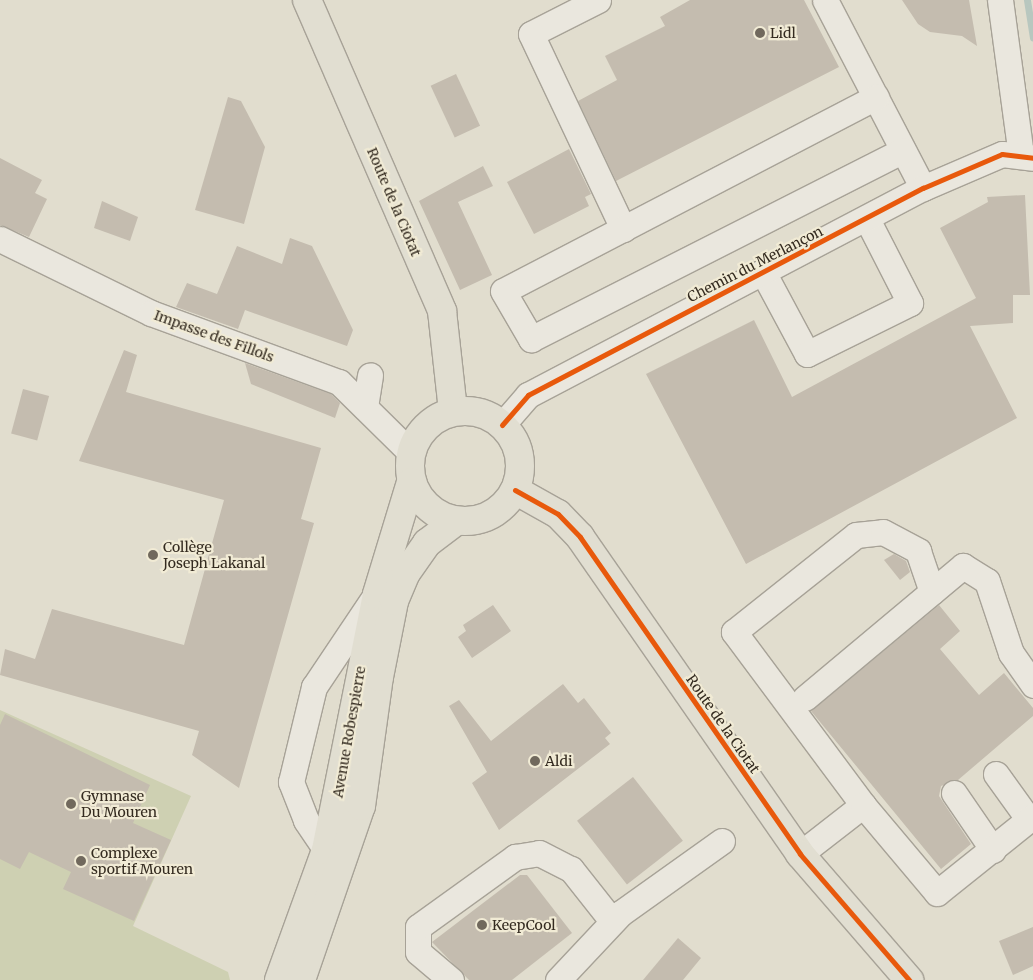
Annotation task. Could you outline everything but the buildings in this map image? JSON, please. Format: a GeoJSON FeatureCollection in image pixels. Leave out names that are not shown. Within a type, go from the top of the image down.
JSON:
{"type":"FeatureCollection","features":[{"type":"Feature","properties":{"kind":"main road","name":"Route de la Ciotat"},"geometry":{"type":"LineString","coordinates":[[307,0],[442,311],[453,412]]}},
{"type":"Feature","properties":{"kind":"main road"},"geometry":{"type":"LineString","coordinates":[[453,412],[487,415],[502,425],[518,448],[519,476],[515,490],[497,512],[470,521],[456,521],[428,508],[411,482],[411,453],[419,434],[434,420],[453,412]]}},
{"type":"Feature","properties":{"kind":"main road","name":"Avenue Robespierre"},"geometry":{"type":"LineString","coordinates":[[279,980],[326,850],[377,594],[411,482]]}},
{"type":"Feature","properties":{"kind":"main road","name":"Route de la Ciotat"},"geometry":{"type":"LineString","coordinates":[[515,490],[558,514],[580,537],[800,854],[909,980]]}},
{"type":"Feature","properties":{"kind":"main road","name":"Avenue Robespierre"},"geometry":{"type":"LineString","coordinates":[[301,980],[361,806],[379,677],[394,601],[406,573],[427,543],[456,521]]}},
{"type":"Feature","properties":{"kind":"street"},"geometry":{"type":"LineString","coordinates":[[598,0],[531,34],[623,229]]}},
{"type":"Feature","properties":{"kind":"street"},"geometry":{"type":"LineString","coordinates":[[825,0],[922,188]]}},
{"type":"Feature","properties":{"kind":"street"},"geometry":{"type":"LineString","coordinates":[[1000,0],[1026,119],[1027,157]]}},
{"type":"Feature","properties":{"kind":"street"},"geometry":{"type":"LineString","coordinates":[[876,97],[502,291],[531,339],[903,150]]}},
{"type":"Feature","properties":{"kind":"street","name":"Chemin du Merlançon"},"geometry":{"type":"LineString","coordinates":[[502,425],[528,395],[867,219],[922,188],[1002,154],[1027,157]]}},
{"type":"Feature","properties":{"kind":"street"},"geometry":{"type":"LineString","coordinates":[[763,272],[807,354],[910,303],[867,219]]}},
{"type":"Feature","properties":{"kind":"street","name":"Impasse des Fillols"},"geometry":{"type":"LineString","coordinates":[[0,239],[151,313],[339,382],[411,453]]}},
{"type":"Feature","properties":{"kind":"street"},"geometry":{"type":"LineString","coordinates":[[365,407],[370,375]]}},
{"type":"Feature","properties":{"kind":"street"},"geometry":{"type":"LineString","coordinates":[[932,592],[918,551],[882,532],[856,536],[734,632],[863,805],[936,893],[993,850],[1031,818],[996,774]]}},
{"type":"Feature","properties":{"kind":"street"},"geometry":{"type":"LineString","coordinates":[[806,698],[963,566],[987,581],[1010,652],[1033,685]]}},
{"type":"Feature","properties":{"kind":"street"},"geometry":{"type":"LineString","coordinates":[[326,850],[306,820],[291,782],[314,687],[377,594]]}},
{"type":"Feature","properties":{"kind":"street"},"geometry":{"type":"LineString","coordinates":[[954,793],[993,850]]}},
{"type":"Feature","properties":{"kind":"street"},"geometry":{"type":"LineString","coordinates":[[800,854],[863,805]]}},
{"type":"Feature","properties":{"kind":"street"},"geometry":{"type":"LineString","coordinates":[[558,980],[612,921],[722,841]]}},
{"type":"Feature","properties":{"kind":"street"},"geometry":{"type":"LineString","coordinates":[[451,980],[418,952],[418,927],[515,857],[539,853],[571,869],[612,921]]}},
{"type":"Feature","properties":{"kind":"green space","name":"Complexe sportif Mouren"},"geometry":{"type":"Polygon","coordinates":[[[0,710],[191,796],[133,926],[228,972],[230,980],[0,980],[0,710]]]}},
{"type":"Feature","properties":{"kind":"waterway"},"geometry":{"type":"LineString","coordinates":[[1027,0],[1033,38]]}},
{"type":"Feature","properties":{"kind":"cycle path"},"geometry":{"type":"LineString","coordinates":[[502,425],[528,395],[923,188],[1002,154],[1033,158]]}},
{"type":"Feature","properties":{"kind":"cycle path"},"geometry":{"type":"LineString","coordinates":[[515,490],[558,514],[580,537],[800,854],[909,980]]}},
{"type":"Feature","properties":{"kind":"place","name":"Lidl"},"geometry":{"type":"Point","coordinates":[760,33]}},
{"type":"Feature","properties":{"kind":"place","name":"Collège Joseph Lakanal"},"geometry":{"type":"Point","coordinates":[153,555]}},
{"type":"Feature","properties":{"kind":"place","name":"Aldi"},"geometry":{"type":"Point","coordinates":[535,761]}},
{"type":"Feature","properties":{"kind":"place","name":"Gymnase Du Mouren"},"geometry":{"type":"Point","coordinates":[71,804]}},
{"type":"Feature","properties":{"kind":"place","name":"Complexe sportif Mouren"},"geometry":{"type":"Point","coordinates":[81,861]}},
{"type":"Feature","properties":{"kind":"place","name":"KeepCool"},"geometry":{"type":"Point","coordinates":[482,925]}}]}
